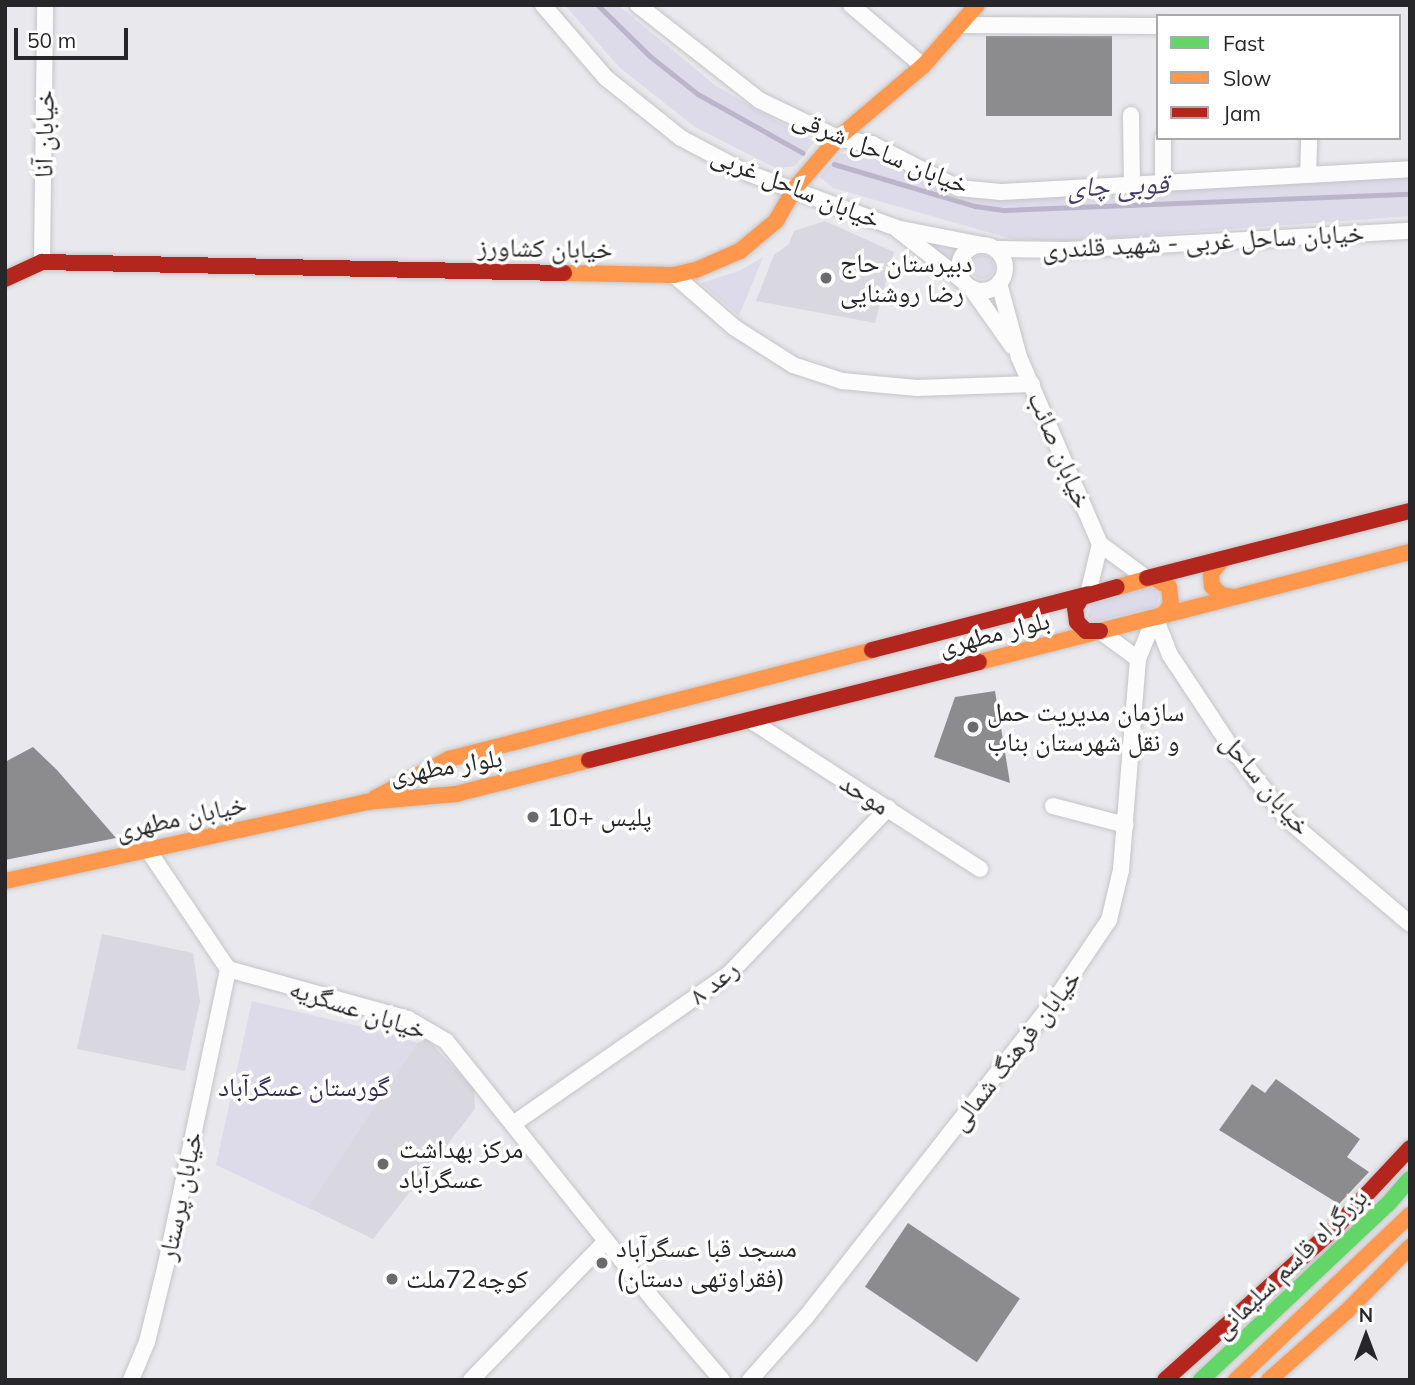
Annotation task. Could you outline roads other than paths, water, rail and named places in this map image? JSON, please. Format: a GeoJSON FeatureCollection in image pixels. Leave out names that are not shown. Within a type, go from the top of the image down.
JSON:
{"type":"FeatureCollection","features":[{"type":"Feature","properties":{"kind":"main road","name":"خیابان کشاورز"},"geometry":{"type":"LineString","coordinates":[[5,279],[42,262],[674,275],[711,265],[753,243],[776,221],[795,188],[838,138],[923,66],[976,5]]}},
{"type":"Feature","properties":{"kind":"main road"},"geometry":{"type":"LineString","coordinates":[[1146,579],[1410,511]]}},
{"type":"Feature","properties":{"kind":"main road"},"geometry":{"type":"LineString","coordinates":[[1155,617],[1410,552]]}},
{"type":"Feature","properties":{"kind":"main road"},"geometry":{"type":"LineString","coordinates":[[1223,559],[1214,567],[1211,579],[1216,592],[1234,597]]}},
{"type":"Feature","properties":{"kind":"main road"},"geometry":{"type":"LineString","coordinates":[[1146,579],[1159,579],[1172,592],[1168,611],[1155,617]]}},
{"type":"Feature","properties":{"kind":"main road","name":"بلوار مطهری"},"geometry":{"type":"LineString","coordinates":[[366,802],[449,759],[1146,579]]}},
{"type":"Feature","properties":{"kind":"main road"},"geometry":{"type":"LineString","coordinates":[[1088,594],[1082,597],[1075,608],[1077,622],[1086,631],[1100,631]]}},
{"type":"Feature","properties":{"kind":"main road"},"geometry":{"type":"LineString","coordinates":[[1018,612],[1031,614],[1041,626],[1039,642],[1028,650]]}},
{"type":"Feature","properties":{"kind":"main road","name":"بلوار مطهری"},"geometry":{"type":"LineString","coordinates":[[366,802],[456,794],[478,789],[1155,617]]}},
{"type":"Feature","properties":{"kind":"main road"},"geometry":{"type":"LineString","coordinates":[[468,754],[458,760],[456,776],[465,789],[478,789]]}},
{"type":"Feature","properties":{"kind":"main road","name":"خیابان مطهری"},"geometry":{"type":"LineString","coordinates":[[5,881],[366,802]]}},
{"type":"Feature","properties":{"kind":"main road"},"geometry":{"type":"LineString","coordinates":[[1165,1380],[1337,1226],[1410,1148]]}},
{"type":"Feature","properties":{"kind":"main road","name":"بزرگراه قاسم سلیمانی"},"geometry":{"type":"LineString","coordinates":[[1201,1380],[1388,1204],[1410,1180]]}},
{"type":"Feature","properties":{"kind":"main road"},"geometry":{"type":"LineString","coordinates":[[1236,1380],[1410,1215]]}},
{"type":"Feature","properties":{"kind":"main road"},"geometry":{"type":"LineString","coordinates":[[1269,1380],[1347,1311],[1410,1247]]}},
{"type":"Feature","properties":{"kind":"street","name":"خیابان آنا"},"geometry":{"type":"LineString","coordinates":[[42,262],[45,5]]}},
{"type":"Feature","properties":{"kind":"street","name":"خیابان ساحل غربی"},"geometry":{"type":"LineString","coordinates":[[542,5],[606,78],[681,138],[745,172],[795,188],[896,228],[989,247]]}},
{"type":"Feature","properties":{"kind":"street","name":"خیابان ساحل شرقی"},"geometry":{"type":"LineString","coordinates":[[638,5],[759,100],[838,138],[872,144],[958,188],[1001,192],[1410,169]]}},
{"type":"Feature","properties":{"kind":"street"},"geometry":{"type":"LineString","coordinates":[[851,5],[923,66]]}},
{"type":"Feature","properties":{"kind":"street"},"geometry":{"type":"LineString","coordinates":[[961,25],[1156,26]]}},
{"type":"Feature","properties":{"kind":"street"},"geometry":{"type":"LineString","coordinates":[[1131,115],[1132,183]]}},
{"type":"Feature","properties":{"kind":"street"},"geometry":{"type":"LineString","coordinates":[[1163,140],[1163,182]]}},
{"type":"Feature","properties":{"kind":"street"},"geometry":{"type":"LineString","coordinates":[[1308,174],[1309,140]]}},
{"type":"Feature","properties":{"kind":"street","name":"خیابان ساحل غربی"},"geometry":{"type":"LineString","coordinates":[[896,228],[967,284]]}},
{"type":"Feature","properties":{"kind":"street","name":"خیابان ساحل غربی - شهید قلندری"},"geometry":{"type":"LineString","coordinates":[[989,247],[1066,250],[1410,231]]}},
{"type":"Feature","properties":{"kind":"street"},"geometry":{"type":"LineString","coordinates":[[989,247],[1004,262],[999,283],[989,289],[967,284],[959,267],[964,254],[989,247]]}},
{"type":"Feature","properties":{"kind":"street"},"geometry":{"type":"LineString","coordinates":[[674,275],[735,328],[793,365],[842,381],[917,388],[1032,384]]}},
{"type":"Feature","properties":{"kind":"street","name":"خیابان صائب"},"geometry":{"type":"LineString","coordinates":[[999,283],[1020,356],[1100,544],[1146,579]]}},
{"type":"Feature","properties":{"kind":"street","name":"خیابان صائب"},"geometry":{"type":"LineString","coordinates":[[967,284],[1020,356]]}},
{"type":"Feature","properties":{"kind":"street"},"geometry":{"type":"LineString","coordinates":[[1088,594],[1100,544]]}},
{"type":"Feature","properties":{"kind":"street","name":"خیابان فرهنگ شمالی"},"geometry":{"type":"LineString","coordinates":[[750,1380],[806,1317],[1082,965],[1109,920],[1121,870],[1126,825],[1138,659],[1155,617]]}},
{"type":"Feature","properties":{"kind":"street","name":"خیابان ساحل"},"geometry":{"type":"LineString","coordinates":[[1155,617],[1170,655],[1229,744],[1288,820],[1410,924]]}},
{"type":"Feature","properties":{"kind":"street"},"geometry":{"type":"LineString","coordinates":[[1100,631],[1138,659]]}},
{"type":"Feature","properties":{"kind":"street","name":"موحد"},"geometry":{"type":"LineString","coordinates":[[750,720],[980,869]]}},
{"type":"Feature","properties":{"kind":"street"},"geometry":{"type":"LineString","coordinates":[[1052,806],[1126,825]]}},
{"type":"Feature","properties":{"kind":"street","name":"رعد ۸"},"geometry":{"type":"LineString","coordinates":[[513,1124],[729,974],[888,808]]}},
{"type":"Feature","properties":{"kind":"street"},"geometry":{"type":"LineString","coordinates":[[148,850],[228,969]]}},
{"type":"Feature","properties":{"kind":"street","name":"خیابان عسگریه"},"geometry":{"type":"LineString","coordinates":[[228,969],[424,1026],[452,1046],[606,1241],[722,1380]]}},
{"type":"Feature","properties":{"kind":"street","name":"خیابان پرستار"},"geometry":{"type":"LineString","coordinates":[[131,1380],[147,1342],[166,1264],[228,969]]}},
{"type":"Feature","properties":{"kind":"street"},"geometry":{"type":"LineString","coordinates":[[471,1380],[606,1241]]}},
{"type":"Feature","properties":{"kind":"waterway","name":"قوبی چای"},"geometry":{"type":"LineString","coordinates":[[598,5],[650,56],[698,94],[803,153]]}},
{"type":"Feature","properties":{"kind":"waterway","name":"قوبی چای"},"geometry":{"type":"LineString","coordinates":[[834,164],[975,206],[1005,210],[1410,194]]}},
{"type":"Feature","properties":{"kind":"place","name":"دبیرستان حاج رضا روشنایی"},"geometry":{"type":"Point","coordinates":[826,278]}},
{"type":"Feature","properties":{"kind":"place","name":"سازمان مدیریت حمل و نقل شهرستان بناب"},"geometry":{"type":"Point","coordinates":[973,727]}},
{"type":"Feature","properties":{"kind":"place","name":"پلیس +10"},"geometry":{"type":"Point","coordinates":[533,817]}},
{"type":"Feature","properties":{"kind":"place","name":"مرکز بهداشت عسگرآباد"},"geometry":{"type":"Point","coordinates":[383,1164]}},
{"type":"Feature","properties":{"kind":"place","name":"مسجد قبا عسگرآباد (فقراوتهی دستان)"},"geometry":{"type":"Point","coordinates":[602,1263]}},
{"type":"Feature","properties":{"kind":"place","name":"کوچه72ملت"},"geometry":{"type":"Point","coordinates":[392,1279]}},
{"type":"Feature","properties":{"kind":"park label","name":"گورستان عسگرآباد"},"geometry":{"type":"Point","coordinates":[304,1087]}}]}
